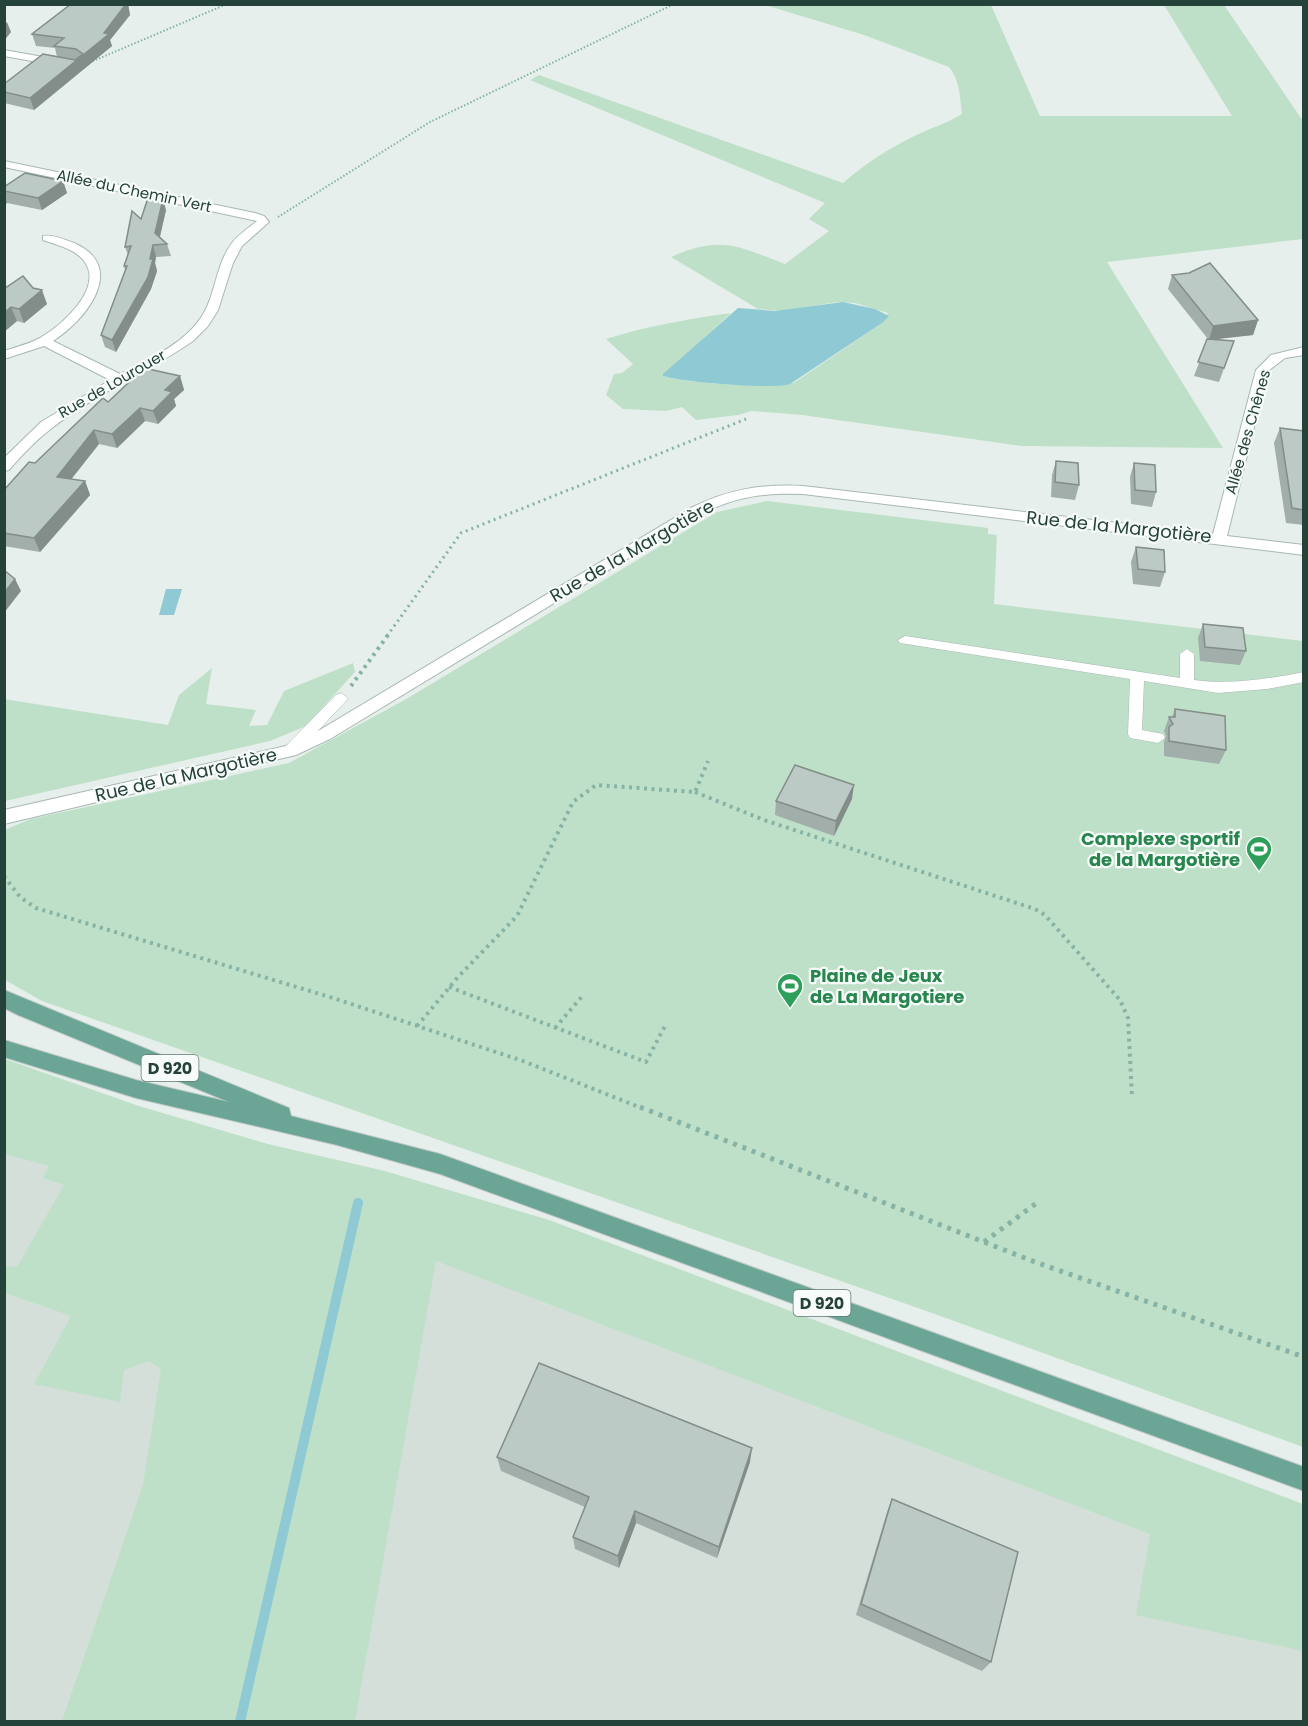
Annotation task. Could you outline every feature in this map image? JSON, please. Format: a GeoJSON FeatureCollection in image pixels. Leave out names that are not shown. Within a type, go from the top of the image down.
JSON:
{"type":"FeatureCollection","features":[{"type":"Feature","properties":{"kind":"main road","name":"D 920"},"geometry":{"type":"LineString","coordinates":[[4,998],[25,1009],[337,1136]]}},
{"type":"Feature","properties":{"kind":"main road","name":"D 920"},"geometry":{"type":"LineString","coordinates":[[4,1048],[136,1089],[337,1136],[440,1164],[1304,1479]]}},
{"type":"Feature","properties":{"kind":"street"},"geometry":{"type":"LineString","coordinates":[[4,53],[79,66]]}},
{"type":"Feature","properties":{"kind":"street","name":"Allée du Chemin Vert"},"geometry":{"type":"LineString","coordinates":[[4,164],[255,216],[263,221]]}},
{"type":"Feature","properties":{"kind":"street","name":"Rue de Lourouer"},"geometry":{"type":"LineString","coordinates":[[4,467],[45,424],[189,338],[204,323],[215,300],[227,263],[237,244],[254,232],[263,221]]}},
{"type":"Feature","properties":{"kind":"street"},"geometry":{"type":"LineString","coordinates":[[4,355],[44,341],[79,312],[91,297],[96,280],[91,263],[78,249],[46,238]]}},
{"type":"Feature","properties":{"kind":"street"},"geometry":{"type":"LineString","coordinates":[[44,341],[119,379]]}},
{"type":"Feature","properties":{"kind":"street","name":"Allée des Chênes"},"geometry":{"type":"LineString","coordinates":[[1219,539],[1263,370],[1269,360],[1281,354],[1304,351]]}},
{"type":"Feature","properties":{"kind":"street","name":"Rue de la Margotière"},"geometry":{"type":"LineString","coordinates":[[4,817],[290,751],[324,735],[705,506],[748,491],[758,489],[803,490],[1304,550]]}},
{"type":"Feature","properties":{"kind":"lane"},"geometry":{"type":"LineString","coordinates":[[905,640],[1218,687],[1267,684],[1304,676]]}},
{"type":"Feature","properties":{"kind":"lane"},"geometry":{"type":"LineString","coordinates":[[1186,683],[1187,654]]}},
{"type":"Feature","properties":{"kind":"lane"},"geometry":{"type":"LineString","coordinates":[[1137,675],[1135,734],[1158,738]]}},
{"type":"Feature","properties":{"kind":"lane"},"geometry":{"type":"LineString","coordinates":[[290,751],[341,698]]}},
{"type":"Feature","properties":{"kind":"path"},"geometry":{"type":"LineString","coordinates":[[79,66],[226,4]]}},
{"type":"Feature","properties":{"kind":"path"},"geometry":{"type":"LineString","coordinates":[[263,221],[272,220],[288,211],[430,123],[674,4]]}},
{"type":"Feature","properties":{"kind":"path"},"geometry":{"type":"LineString","coordinates":[[341,698],[461,533],[746,419]]}},
{"type":"Feature","properties":{"kind":"path"},"geometry":{"type":"LineString","coordinates":[[695,792],[708,761]]}},
{"type":"Feature","properties":{"kind":"path"},"geometry":{"type":"LineString","coordinates":[[417,1026],[449,987],[516,916],[573,802],[596,785],[695,792],[764,820],[1035,909],[1045,915],[1120,1000],[1128,1018],[1132,1097]]}},
{"type":"Feature","properties":{"kind":"path"},"geometry":{"type":"LineString","coordinates":[[4,876],[20,897],[36,908],[523,1061],[984,1242],[1304,1357]]}},
{"type":"Feature","properties":{"kind":"path"},"geometry":{"type":"LineString","coordinates":[[449,987],[646,1062],[666,1024]]}},
{"type":"Feature","properties":{"kind":"path"},"geometry":{"type":"LineString","coordinates":[[555,1028],[584,994]]}},
{"type":"Feature","properties":{"kind":"path"},"geometry":{"type":"LineString","coordinates":[[984,1242],[1038,1202]]}},
{"type":"Feature","properties":{"kind":"shaded area"},"geometry":{"type":"Polygon","coordinates":[[[4,1098],[1303,1572],[1303,1721],[5,1721],[4,1098]]]}},
{"type":"Feature","properties":{"kind":"green space"},"geometry":{"type":"Polygon","coordinates":[[[765,5],[991,5],[1040,116],[1232,116],[1164,5],[1224,5],[1303,121],[1303,239],[1107,262],[1223,448],[1021,446],[802,415],[751,411],[738,415],[696,420],[682,407],[666,411],[623,409],[606,395],[614,374],[622,373],[633,364],[606,339],[621,334],[668,323],[731,313],[663,376],[729,385],[784,384],[795,382],[882,323],[888,313],[855,303],[837,302],[781,311],[758,309],[671,257],[703,246],[716,245],[741,248],[785,264],[829,231],[809,219],[825,203],[530,80],[539,75],[843,183],[891,148],[962,114],[957,83],[949,67],[864,35],[765,5]]]}},
{"type":"Feature","properties":{"kind":"green space"},"geometry":{"type":"Polygon","coordinates":[[[767,501],[988,528],[988,534],[997,535],[994,604],[1303,641],[1303,1447],[932,1313],[42,1001],[5,980],[4,830],[31,819],[289,763],[408,698],[717,512],[767,501]]]}},
{"type":"Feature","properties":{"kind":"green space"},"geometry":{"type":"Polygon","coordinates":[[[353,663],[355,672],[306,726],[270,741],[5,801],[4,699],[168,725],[179,695],[212,668],[206,704],[256,710],[249,726],[267,725],[284,691],[353,663]]]}},
{"type":"Feature","properties":{"kind":"green space"},"geometry":{"type":"Polygon","coordinates":[[[5,1059],[139,1106],[268,1144],[385,1171],[549,1220],[1303,1504],[1303,1651],[1136,1615],[1150,1534],[436,1261],[355,1721],[62,1721],[143,1485],[161,1369],[149,1361],[124,1370],[120,1402],[34,1384],[71,1316],[5,1293],[5,1266],[17,1267],[64,1185],[43,1178],[49,1166],[5,1154],[5,1059]]]}},
{"type":"Feature","properties":{"kind":"water"},"geometry":{"type":"Polygon","coordinates":[[[843,302],[875,309],[889,316],[882,323],[790,384],[766,386],[727,384],[688,381],[663,376],[738,308],[775,311],[843,302]]]}},
{"type":"Feature","properties":{"kind":"water"},"geometry":{"type":"Polygon","coordinates":[[[166,589],[182,589],[174,615],[159,615],[166,589]]]}},
{"type":"Feature","properties":{"kind":"building"},"geometry":{"type":"Polygon","coordinates":[[[71,4],[126,4],[104,33],[109,34],[30,98],[4,92],[4,84],[43,54],[75,60],[83,54],[76,49],[54,46],[64,38],[32,34],[71,4]]]}},
{"type":"Feature","properties":{"kind":"building"},"geometry":{"type":"Polygon","coordinates":[[[25,173],[63,181],[38,198],[4,191],[4,187],[25,173]]]}},
{"type":"Feature","properties":{"kind":"building"},"geometry":{"type":"Polygon","coordinates":[[[149,195],[163,199],[155,233],[167,244],[153,245],[150,259],[153,259],[148,277],[112,340],[101,335],[127,266],[124,266],[131,246],[125,247],[132,211],[141,219],[149,195]]]}},
{"type":"Feature","properties":{"kind":"building"},"geometry":{"type":"Polygon","coordinates":[[[1210,263],[1258,320],[1213,326],[1172,275],[1189,273],[1210,263]]]}},
{"type":"Feature","properties":{"kind":"building"},"geometry":{"type":"Polygon","coordinates":[[[23,276],[33,288],[42,290],[19,309],[11,307],[4,313],[4,289],[23,276]]]}},
{"type":"Feature","properties":{"kind":"building"},"geometry":{"type":"Polygon","coordinates":[[[1207,339],[1234,341],[1224,368],[1198,362],[1207,339]]]}},
{"type":"Feature","properties":{"kind":"building"},"geometry":{"type":"Polygon","coordinates":[[[144,368],[180,376],[165,390],[172,392],[153,411],[140,408],[112,434],[94,430],[57,477],[85,481],[34,538],[4,533],[4,490],[29,462],[35,463],[103,398],[108,402],[144,368]]]}},
{"type":"Feature","properties":{"kind":"building"},"geometry":{"type":"Polygon","coordinates":[[[1280,428],[1304,431],[1304,510],[1292,508],[1280,428]]]}},
{"type":"Feature","properties":{"kind":"building"},"geometry":{"type":"Polygon","coordinates":[[[1056,461],[1078,463],[1079,485],[1055,482],[1056,461]]]}},
{"type":"Feature","properties":{"kind":"building"},"geometry":{"type":"Polygon","coordinates":[[[1134,463],[1155,465],[1156,492],[1135,490],[1134,463]]]}},
{"type":"Feature","properties":{"kind":"building"},"geometry":{"type":"Polygon","coordinates":[[[1136,547],[1164,550],[1165,572],[1138,569],[1136,547]]]}},
{"type":"Feature","properties":{"kind":"building"},"geometry":{"type":"Polygon","coordinates":[[[4,570],[15,579],[4,593],[4,570]]]}},
{"type":"Feature","properties":{"kind":"building"},"geometry":{"type":"Polygon","coordinates":[[[1203,624],[1243,628],[1246,651],[1205,647],[1203,624]]]}},
{"type":"Feature","properties":{"kind":"building"},"geometry":{"type":"Polygon","coordinates":[[[1175,709],[1225,716],[1226,750],[1169,741],[1169,727],[1173,724],[1169,717],[1175,717],[1175,709]]]}},
{"type":"Feature","properties":{"kind":"building"},"geometry":{"type":"Polygon","coordinates":[[[795,765],[854,785],[836,821],[776,801],[795,765]]]}},
{"type":"Feature","properties":{"kind":"building"},"geometry":{"type":"Polygon","coordinates":[[[539,1363],[752,1448],[719,1547],[635,1511],[618,1556],[573,1537],[589,1497],[497,1457],[539,1363]]]}},
{"type":"Feature","properties":{"kind":"building"},"geometry":{"type":"Polygon","coordinates":[[[892,1499],[1018,1552],[991,1662],[861,1604],[892,1499]]]}},
{"type":"Feature","properties":{"kind":"waterway"},"geometry":{"type":"LineString","coordinates":[[240,1722],[358,1203]]}},
{"type":"Feature","properties":{"kind":"place","name":"Complexe sportif de la Margotière"},"geometry":{"type":"Point","coordinates":[1259,872]}},
{"type":"Feature","properties":{"kind":"place","name":"Plaine de Jeux de La Margotiere"},"geometry":{"type":"Point","coordinates":[790,1009]}}]}
